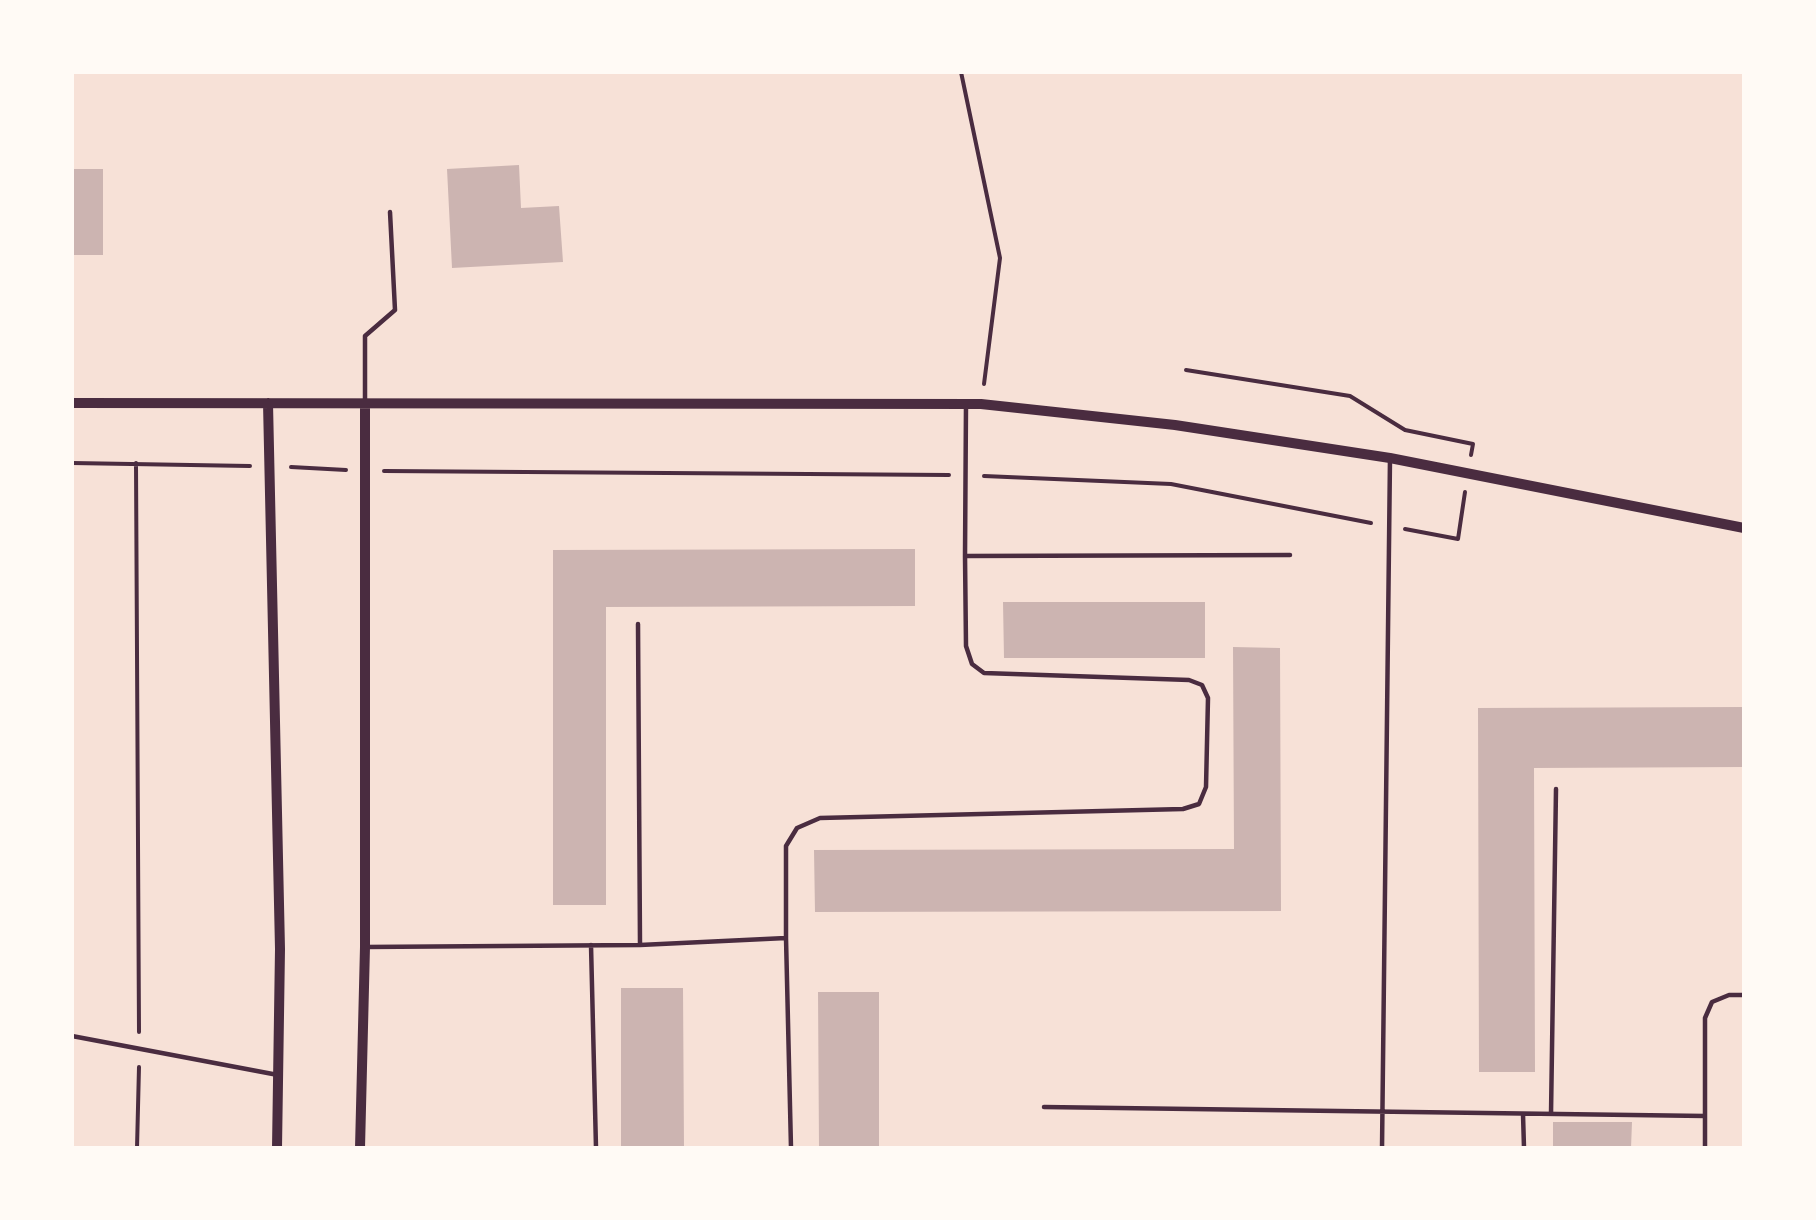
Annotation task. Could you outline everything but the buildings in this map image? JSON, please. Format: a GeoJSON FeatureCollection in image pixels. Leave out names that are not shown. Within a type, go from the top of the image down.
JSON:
{"type":"FeatureCollection","features":[{"type":"Feature","properties":{"kind":"street"},"geometry":{"type":"LineString","coordinates":[[72,403],[981,404],[1175,425],[1390,458],[1744,528]]}},
{"type":"Feature","properties":{"kind":"street"},"geometry":{"type":"LineString","coordinates":[[268,403],[280,949],[276,1148]]}},
{"type":"Feature","properties":{"kind":"street"},"geometry":{"type":"LineString","coordinates":[[360,1148],[365,946],[365,403]]}},
{"type":"Feature","properties":{"kind":"lane"},"geometry":{"type":"LineString","coordinates":[[365,403],[365,336],[395,310],[390,212]]}},
{"type":"Feature","properties":{"kind":"lane"},"geometry":{"type":"LineString","coordinates":[[791,1148],[786,846],[797,828],[819,818],[1183,809],[1199,804],[1206,788],[1208,699],[1202,685],[1189,680],[984,673],[972,664],[966,646],[966,403]]}},
{"type":"Feature","properties":{"kind":"lane"},"geometry":{"type":"LineString","coordinates":[[1382,1148],[1390,458]]}},
{"type":"Feature","properties":{"kind":"lane"},"geometry":{"type":"LineString","coordinates":[[965,556],[1290,555]]}},
{"type":"Feature","properties":{"kind":"lane"},"geometry":{"type":"LineString","coordinates":[[638,624],[640,945]]}},
{"type":"Feature","properties":{"kind":"lane"},"geometry":{"type":"LineString","coordinates":[[1551,1114],[1556,789]]}},
{"type":"Feature","properties":{"kind":"lane"},"geometry":{"type":"LineString","coordinates":[[365,946],[640,945],[786,938]]}},
{"type":"Feature","properties":{"kind":"lane"},"geometry":{"type":"LineString","coordinates":[[591,945],[596,1148]]}},
{"type":"Feature","properties":{"kind":"lane"},"geometry":{"type":"LineString","coordinates":[[1705,1148],[1705,1018],[1712,1002],[1729,995],[1744,995]]}},
{"type":"Feature","properties":{"kind":"lane"},"geometry":{"type":"LineString","coordinates":[[72,1036],[278,1075]]}},
{"type":"Feature","properties":{"kind":"lane"},"geometry":{"type":"LineString","coordinates":[[1044,1107],[1705,1116]]}},
{"type":"Feature","properties":{"kind":"lane"},"geometry":{"type":"LineString","coordinates":[[1523,1114],[1524,1148]]}},
{"type":"Feature","properties":{"kind":"path"},"geometry":{"type":"LineString","coordinates":[[960,72],[1000,258],[981,404]]}},
{"type":"Feature","properties":{"kind":"path"},"geometry":{"type":"LineString","coordinates":[[72,462],[269,466],[365,471],[965,475],[1171,484],[1458,539],[1473,444],[1405,430],[1350,396],[1186,370]]}},
{"type":"Feature","properties":{"kind":"path"},"geometry":{"type":"LineString","coordinates":[[136,463],[138,1148]]}}]}
